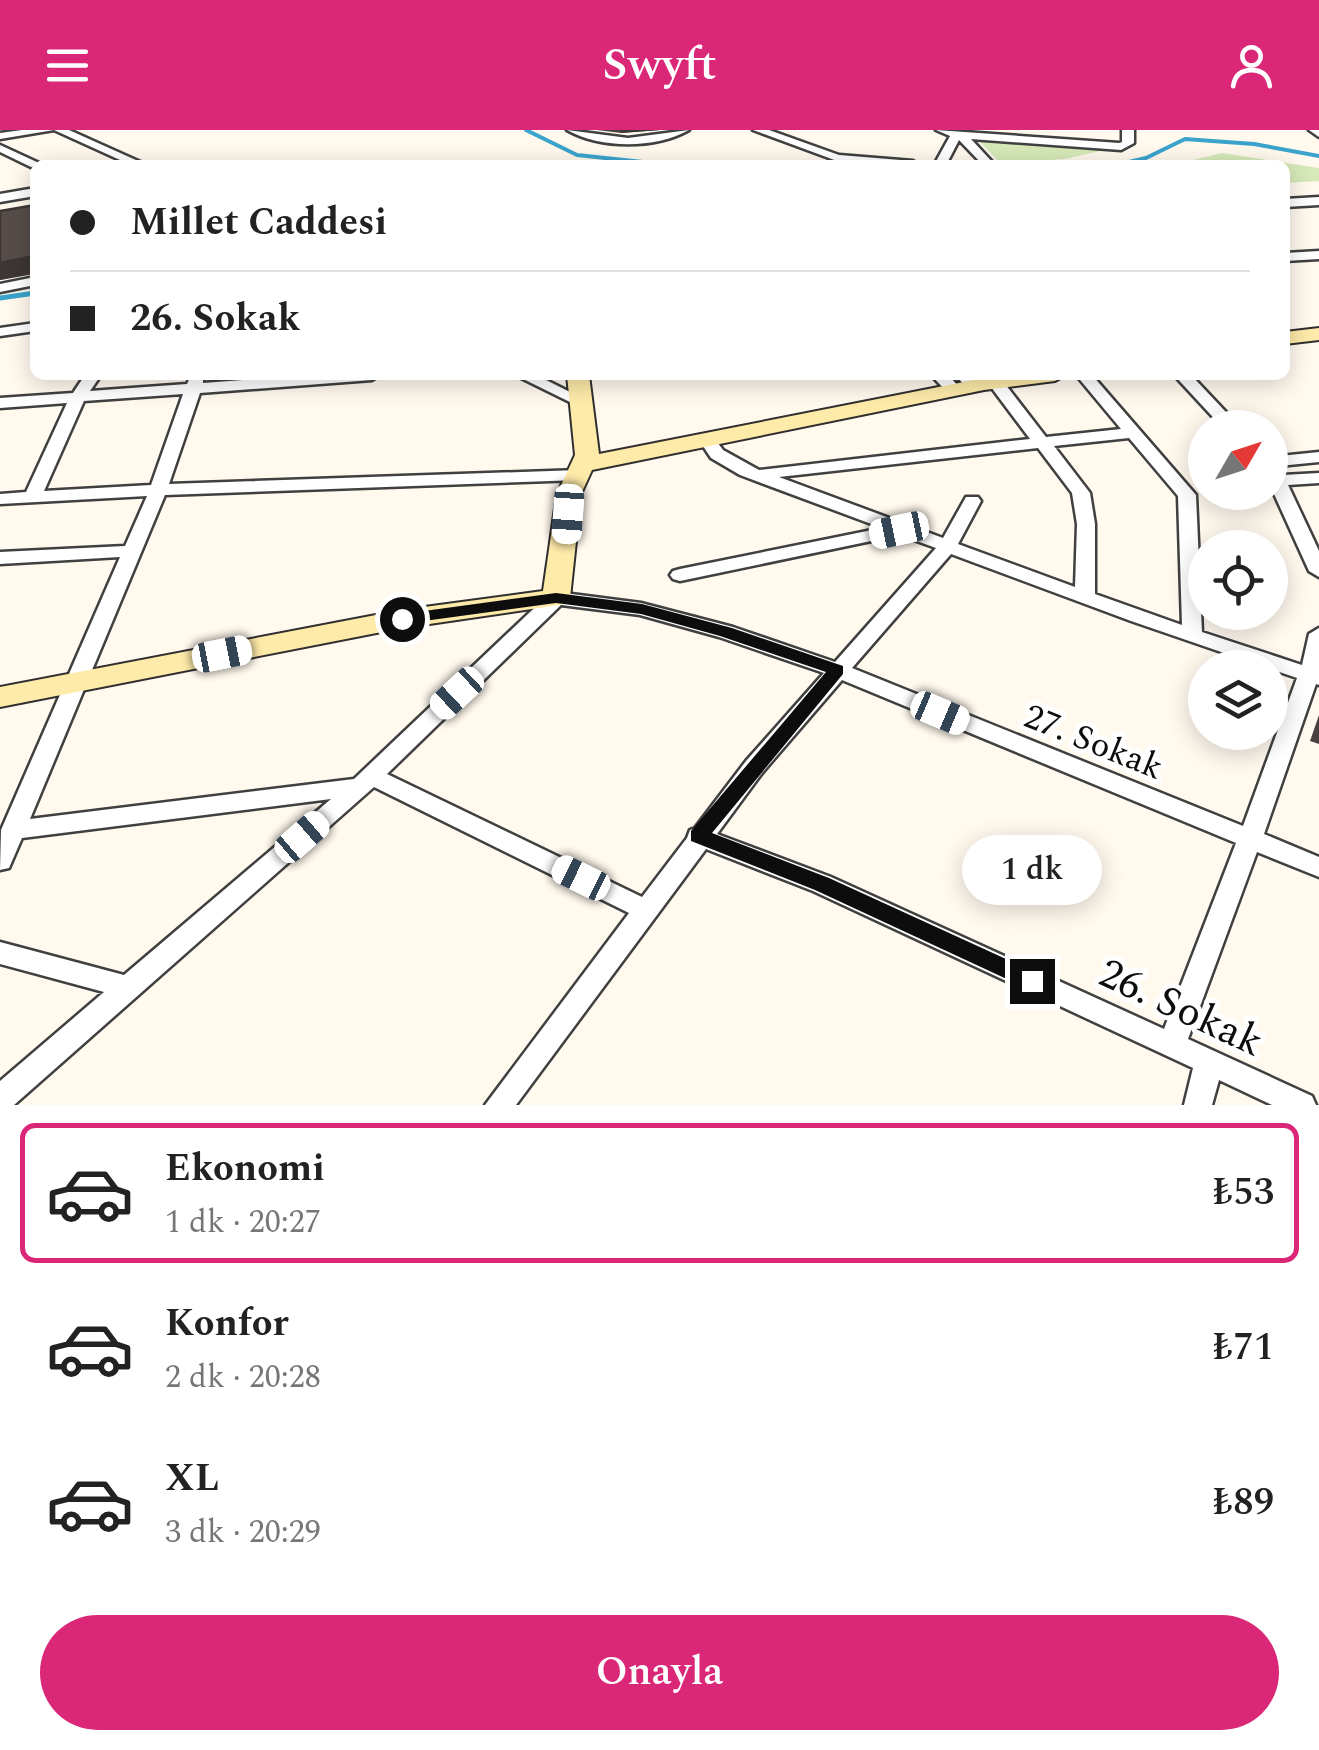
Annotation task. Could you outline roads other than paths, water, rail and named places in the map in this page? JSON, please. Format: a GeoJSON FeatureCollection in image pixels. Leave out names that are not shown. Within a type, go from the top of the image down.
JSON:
{"type":"FeatureCollection","features":[{"type":"Feature","properties":{"kind":"street"},"geometry":{"type":"LineString","coordinates":[[0,136],[49,130]]}},
{"type":"Feature","properties":{"kind":"street"},"geometry":{"type":"LineString","coordinates":[[60,130],[129,160]]}},
{"type":"Feature","properties":{"kind":"street"},"geometry":{"type":"LineString","coordinates":[[573,130],[610,142],[633,144],[683,130]]}},
{"type":"Feature","properties":{"kind":"street"},"geometry":{"type":"LineString","coordinates":[[759,130],[837,158],[858,160]]}},
{"type":"Feature","properties":{"kind":"street"},"geometry":{"type":"LineString","coordinates":[[942,130],[1120,147],[1128,144],[1128,130]]}},
{"type":"Feature","properties":{"kind":"street"},"geometry":{"type":"LineString","coordinates":[[943,160],[958,132]]}},
{"type":"Feature","properties":{"kind":"street"},"geometry":{"type":"LineString","coordinates":[[958,132],[984,160]]}},
{"type":"Feature","properties":{"kind":"street"},"geometry":{"type":"LineString","coordinates":[[0,148],[30,163]]}},
{"type":"Feature","properties":{"kind":"street"},"geometry":{"type":"LineString","coordinates":[[0,166],[30,163]]}},
{"type":"Feature","properties":{"kind":"street"},"geometry":{"type":"LineString","coordinates":[[0,198],[30,193]]}},
{"type":"Feature","properties":{"kind":"street"},"geometry":{"type":"LineString","coordinates":[[1290,203],[1319,201]]}},
{"type":"Feature","properties":{"kind":"street"},"geometry":{"type":"LineString","coordinates":[[1290,257],[1319,255]]}},
{"type":"Feature","properties":{"kind":"street"},"geometry":{"type":"LineString","coordinates":[[0,288],[30,281]]}},
{"type":"Feature","properties":{"kind":"street"},"geometry":{"type":"LineString","coordinates":[[0,332],[30,328]]}},
{"type":"Feature","properties":{"kind":"street"},"geometry":{"type":"LineString","coordinates":[[1290,337],[1319,334]]}},
{"type":"Feature","properties":{"kind":"street"},"geometry":{"type":"LineString","coordinates":[[1290,346],[1319,343]]}},
{"type":"Feature","properties":{"kind":"street"},"geometry":{"type":"LineString","coordinates":[[32,498],[70,410],[90,380]]}},
{"type":"Feature","properties":{"kind":"street"},"geometry":{"type":"LineString","coordinates":[[0,403],[246,380]]}},
{"type":"Feature","properties":{"kind":"street"},"geometry":{"type":"LineString","coordinates":[[535,380],[582,402]]}},
{"type":"Feature","properties":{"kind":"street"},"geometry":{"type":"LineString","coordinates":[[0,1099],[365,781],[556,598],[569,494],[588,448],[579,380]]}},
{"type":"Feature","properties":{"kind":"street"},"geometry":{"type":"LineString","coordinates":[[1088,380],[1187,495],[1192,635]]}},
{"type":"Feature","properties":{"kind":"street"},"geometry":{"type":"LineString","coordinates":[[1187,380],[1216,410]]}},
{"type":"Feature","properties":{"kind":"street"},"geometry":{"type":"LineString","coordinates":[[0,500],[582,469],[974,381],[1043,442],[1081,493],[1086,524],[1085,597]]}},
{"type":"Feature","properties":{"kind":"street"},"geometry":{"type":"LineString","coordinates":[[0,861],[158,490],[195,382]]}},
{"type":"Feature","properties":{"kind":"street"},"geometry":{"type":"LineString","coordinates":[[758,475],[1135,432]]}},
{"type":"Feature","properties":{"kind":"street"},"geometry":{"type":"LineString","coordinates":[[707,440],[717,454],[758,475],[899,530],[1313,676]]}},
{"type":"Feature","properties":{"kind":"street"},"geometry":{"type":"LineString","coordinates":[[1288,465],[1319,456]]}},
{"type":"Feature","properties":{"kind":"street"},"geometry":{"type":"LineString","coordinates":[[1288,472],[1319,478]]}},
{"type":"Feature","properties":{"kind":"street"},"geometry":{"type":"LineString","coordinates":[[503,1104],[698,836],[837,670],[947,547],[972,501]]}},
{"type":"Feature","properties":{"kind":"street"},"geometry":{"type":"LineString","coordinates":[[1288,502],[1319,571]]}},
{"type":"Feature","properties":{"kind":"street"},"geometry":{"type":"LineString","coordinates":[[680,576],[899,530]]}},
{"type":"Feature","properties":{"kind":"street"},"geometry":{"type":"LineString","coordinates":[[0,558],[132,551]]}},
{"type":"Feature","properties":{"kind":"street"},"geometry":{"type":"LineString","coordinates":[[0,697],[402,619],[556,598]]}},
{"type":"Feature","properties":{"kind":"street","name":"27. Sokak"},"geometry":{"type":"LineString","coordinates":[[556,598],[642,609],[726,632],[837,670],[1319,867]]}},
{"type":"Feature","properties":{"kind":"street"},"geometry":{"type":"LineString","coordinates":[[1172,1045],[1313,676],[1319,634]]}},
{"type":"Feature","properties":{"kind":"street"},"geometry":{"type":"LineString","coordinates":[[13,830],[365,781],[644,909]]}},
{"type":"Feature","properties":{"kind":"street","name":"26. Sokak"},"geometry":{"type":"LineString","coordinates":[[698,836],[822,884],[1302,1105]]}},
{"type":"Feature","properties":{"kind":"street"},"geometry":{"type":"LineString","coordinates":[[0,953],[129,988]]}},
{"type":"Feature","properties":{"kind":"street"},"geometry":{"type":"LineString","coordinates":[[1198,1105],[1209,1063]]}},
{"type":"Feature","properties":{"kind":"waterway"},"geometry":{"type":"LineString","coordinates":[[526,130],[577,155],[624,160]]}},
{"type":"Feature","properties":{"kind":"waterway"},"geometry":{"type":"LineString","coordinates":[[1137,160],[1185,139],[1254,144],[1319,156]]}},
{"type":"Feature","properties":{"kind":"waterway"},"geometry":{"type":"LineString","coordinates":[[0,298],[30,294]]}},
{"type":"Feature","properties":{"kind":"waterway"},"geometry":{"type":"LineString","coordinates":[[22,295],[30,294]]}}]}
